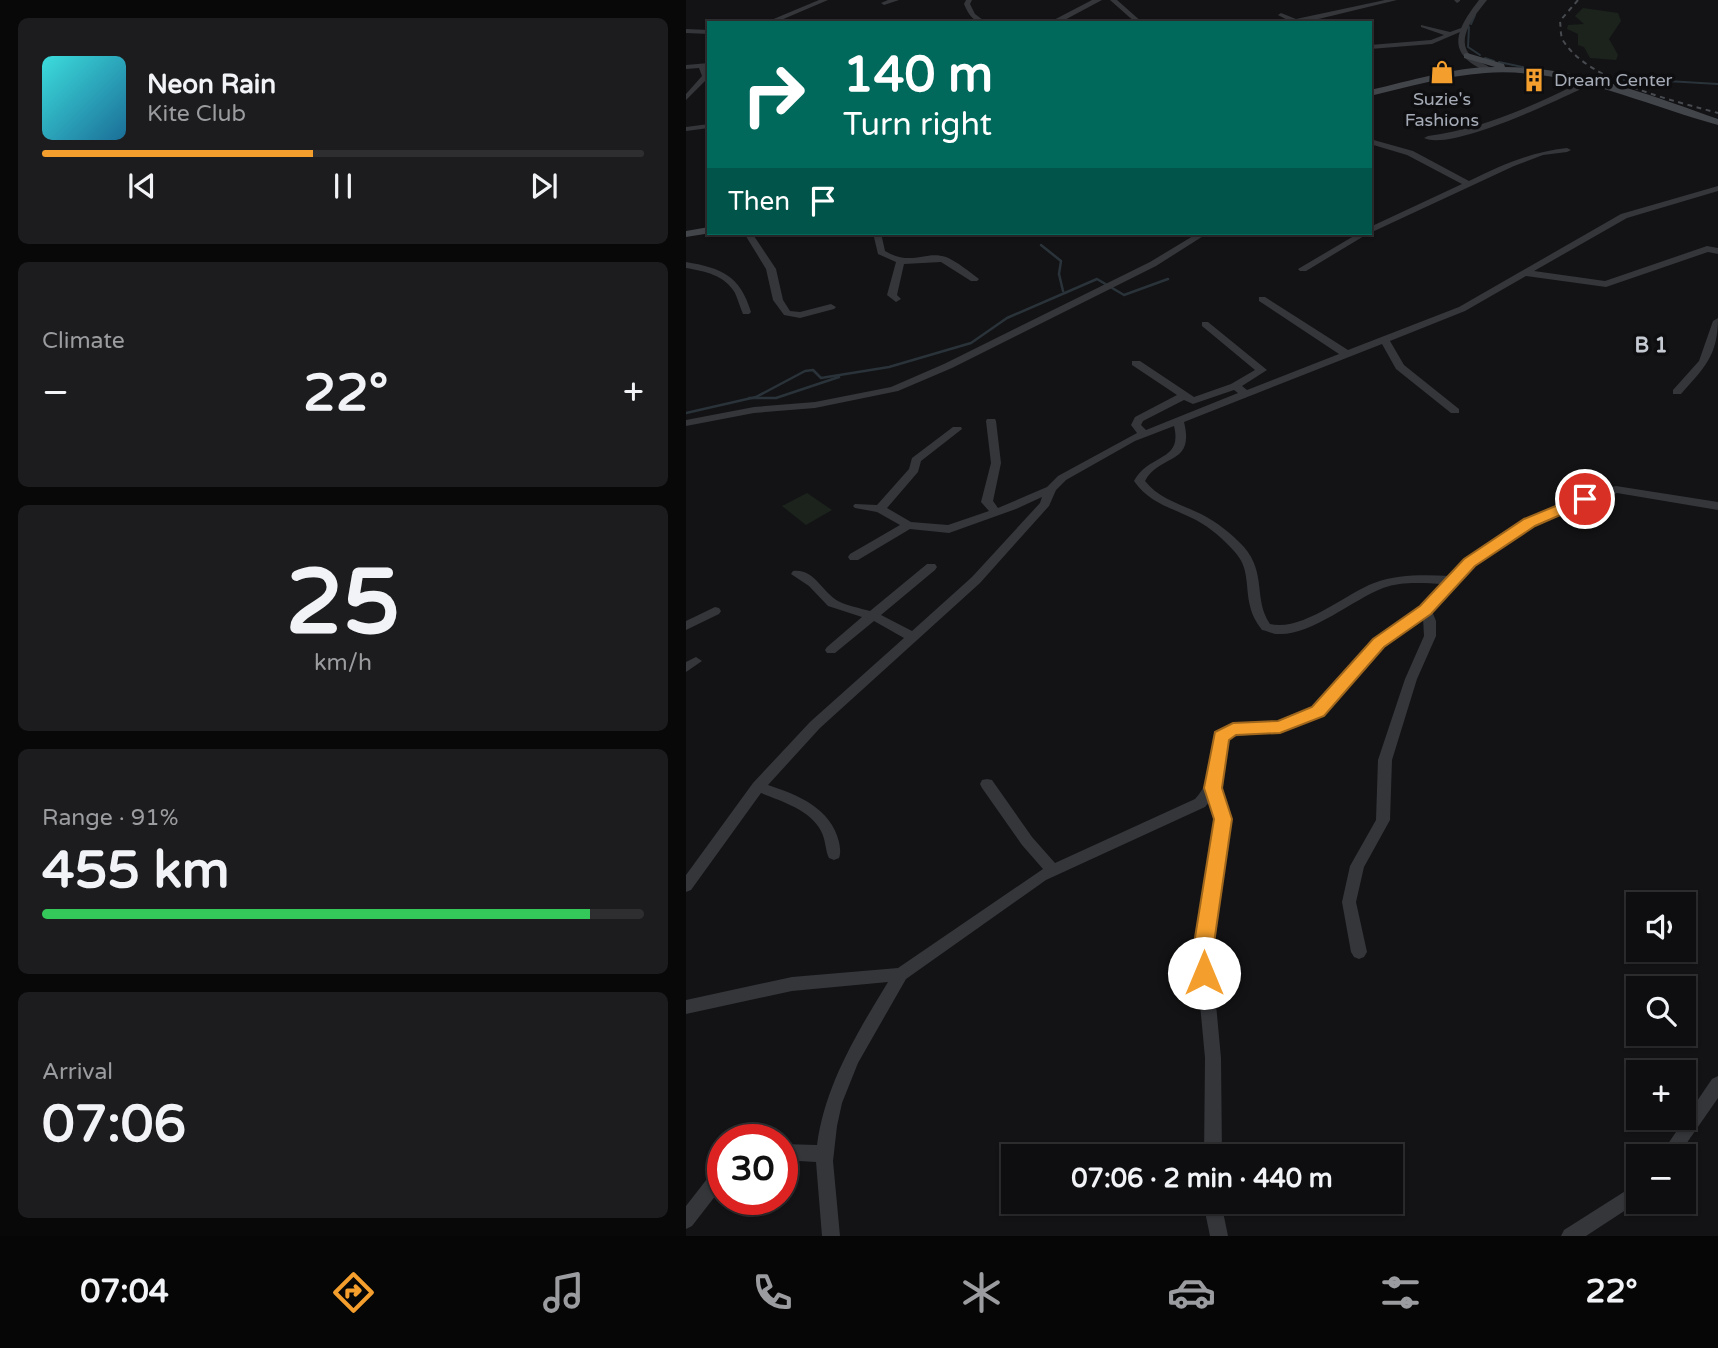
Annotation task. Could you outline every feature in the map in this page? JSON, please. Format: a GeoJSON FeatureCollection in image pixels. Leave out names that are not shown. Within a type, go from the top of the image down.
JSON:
{"type":"FeatureCollection","features":[{"type":"Feature","properties":{"kind":"main road"},"geometry":{"type":"LineString","coordinates":[[1452,76],[1467,70],[1470,59],[1580,82],[1661,103],[1718,122]]}},
{"type":"Feature","properties":{"kind":"main road"},"geometry":{"type":"LineString","coordinates":[[1372,93],[1488,70],[1531,72]]}},
{"type":"Feature","properties":{"kind":"main road"},"geometry":{"type":"LineString","coordinates":[[686,234],[707,230]]}},
{"type":"Feature","properties":{"kind":"street"},"geometry":{"type":"LineString","coordinates":[[772,21],[825,0]]}},
{"type":"Feature","properties":{"kind":"street"},"geometry":{"type":"LineString","coordinates":[[884,3],[896,0]]}},
{"type":"Feature","properties":{"kind":"street"},"geometry":{"type":"LineString","coordinates":[[969,0],[967,4],[972,15],[981,21]]}},
{"type":"Feature","properties":{"kind":"street"},"geometry":{"type":"LineString","coordinates":[[1056,21],[1098,0]]}},
{"type":"Feature","properties":{"kind":"street"},"geometry":{"type":"LineString","coordinates":[[1113,0],[1138,21]]}},
{"type":"Feature","properties":{"kind":"street"},"geometry":{"type":"LineString","coordinates":[[1351,0],[1367,7]]}},
{"type":"Feature","properties":{"kind":"street"},"geometry":{"type":"LineString","coordinates":[[1303,21],[1394,0]]}},
{"type":"Feature","properties":{"kind":"street"},"geometry":{"type":"LineString","coordinates":[[1483,0],[1464,29],[1462,45],[1470,59],[1488,70]]}},
{"type":"Feature","properties":{"kind":"street"},"geometry":{"type":"LineString","coordinates":[[1281,15],[1296,21]]}},
{"type":"Feature","properties":{"kind":"street"},"geometry":{"type":"LineString","coordinates":[[1444,21],[1426,27],[1449,34]]}},
{"type":"Feature","properties":{"kind":"street"},"geometry":{"type":"LineString","coordinates":[[1372,47],[1432,42],[1464,29]]}},
{"type":"Feature","properties":{"kind":"street"},"geometry":{"type":"LineString","coordinates":[[686,31],[707,32]]}},
{"type":"Feature","properties":{"kind":"street"},"geometry":{"type":"LineString","coordinates":[[686,68],[705,65],[706,76],[686,97]]}},
{"type":"Feature","properties":{"kind":"street"},"geometry":{"type":"LineString","coordinates":[[1428,138],[1476,131],[1540,106],[1580,82]]}},
{"type":"Feature","properties":{"kind":"street"},"geometry":{"type":"LineString","coordinates":[[686,129],[707,126]]}},
{"type":"Feature","properties":{"kind":"street"},"geometry":{"type":"LineString","coordinates":[[1372,144],[1402,151],[1469,184]]}},
{"type":"Feature","properties":{"kind":"street"},"geometry":{"type":"LineString","coordinates":[[1372,229],[1542,153],[1567,150]]}},
{"type":"Feature","properties":{"kind":"street"},"geometry":{"type":"LineString","coordinates":[[1136,363],[1183,396],[1198,401],[1239,389],[1348,355],[1462,309],[1624,216],[1718,188]]}},
{"type":"Feature","properties":{"kind":"street"},"geometry":{"type":"LineString","coordinates":[[749,235],[771,269],[778,300],[787,313],[800,315],[831,307]]}},
{"type":"Feature","properties":{"kind":"street"},"geometry":{"type":"LineString","coordinates":[[877,235],[881,252],[900,262],[943,259],[975,279]]}},
{"type":"Feature","properties":{"kind":"street"},"geometry":{"type":"LineString","coordinates":[[686,423],[754,410],[815,405],[894,389],[948,366],[1153,264],[1201,235]]}},
{"type":"Feature","properties":{"kind":"street"},"geometry":{"type":"LineString","coordinates":[[1303,269],[1362,235]]}},
{"type":"Feature","properties":{"kind":"street"},"geometry":{"type":"LineString","coordinates":[[1526,273],[1606,284],[1707,249],[1718,251]]}},
{"type":"Feature","properties":{"kind":"street"},"geometry":{"type":"LineString","coordinates":[[896,299],[892,295],[892,286],[899,274],[900,262]]}},
{"type":"Feature","properties":{"kind":"street"},"geometry":{"type":"LineString","coordinates":[[686,265],[710,269],[723,275],[740,293],[746,312]]}},
{"type":"Feature","properties":{"kind":"street"},"geometry":{"type":"LineString","coordinates":[[1262,299],[1348,355]]}},
{"type":"Feature","properties":{"kind":"street"},"geometry":{"type":"LineString","coordinates":[[1677,392],[1704,362],[1718,321]]}},
{"type":"Feature","properties":{"kind":"street"},"geometry":{"type":"LineString","coordinates":[[859,506],[880,509],[908,525],[949,529],[1051,489],[1068,474],[1144,433],[1178,420],[1239,389],[1262,370],[1205,324]]}},
{"type":"Feature","properties":{"kind":"street"},"geometry":{"type":"LineString","coordinates":[[1385,341],[1400,367],[1455,411]]}},
{"type":"Feature","properties":{"kind":"street"},"geometry":{"type":"LineString","coordinates":[[1144,433],[1136,425],[1139,419],[1183,396]]}},
{"type":"Feature","properties":{"kind":"street"},"geometry":{"type":"LineString","coordinates":[[1178,420],[1183,436],[1180,448],[1143,474],[1139,481],[1159,501],[1190,513],[1215,528],[1244,555],[1254,572],[1253,603],[1266,628],[1276,631],[1299,625],[1365,591],[1394,581],[1450,580]]}},
{"type":"Feature","properties":{"kind":"street"},"geometry":{"type":"LineString","coordinates":[[991,421],[996,463],[987,502],[996,512]]}},
{"type":"Feature","properties":{"kind":"street"},"geometry":{"type":"LineString","coordinates":[[880,509],[914,470],[916,460],[957,429]]}},
{"type":"Feature","properties":{"kind":"street"},"geometry":{"type":"LineString","coordinates":[[686,886],[758,787],[815,725],[976,580],[1045,505],[1051,489]]}},
{"type":"Feature","properties":{"kind":"street"},"geometry":{"type":"LineString","coordinates":[[1213,1144],[1213,1058],[1203,950],[1223,819],[1213,788],[1219,744],[1226,732],[1280,727],[1318,712],[1378,643],[1426,610],[1450,580],[1488,548],[1530,522],[1607,491],[1626,489],[1718,506]]}},
{"type":"Feature","properties":{"kind":"street"},"geometry":{"type":"LineString","coordinates":[[854,557],[908,525]]}},
{"type":"Feature","properties":{"kind":"street"},"geometry":{"type":"LineString","coordinates":[[831,650],[931,567]]}},
{"type":"Feature","properties":{"kind":"street"},"geometry":{"type":"LineString","coordinates":[[797,574],[813,583],[832,603],[873,616],[911,636]]}},
{"type":"Feature","properties":{"kind":"street"},"geometry":{"type":"LineString","coordinates":[[1359,952],[1349,902],[1357,866],[1383,820],[1385,760],[1411,679],[1430,636],[1430,621],[1426,610]]}},
{"type":"Feature","properties":{"kind":"street"},"geometry":{"type":"LineString","coordinates":[[686,626],[715,611]]}},
{"type":"Feature","properties":{"kind":"street"},"geometry":{"type":"LineString","coordinates":[[987,784],[1027,841],[1052,869]]}},
{"type":"Feature","properties":{"kind":"street"},"geometry":{"type":"LineString","coordinates":[[758,787],[785,798],[821,819],[829,832],[834,854]]}},
{"type":"Feature","properties":{"kind":"street"},"geometry":{"type":"LineString","coordinates":[[831,1236],[825,1154],[830,1117],[839,1089],[901,974],[1052,869],[1200,803],[1213,788]]}},
{"type":"Feature","properties":{"kind":"street"},"geometry":{"type":"LineString","coordinates":[[686,1007],[792,984],[901,974]]}},
{"type":"Feature","properties":{"kind":"street"},"geometry":{"type":"LineString","coordinates":[[1676,1144],[1718,1084]]}},
{"type":"Feature","properties":{"kind":"street"},"geometry":{"type":"LineString","coordinates":[[798,1153],[825,1154]]}},
{"type":"Feature","properties":{"kind":"street"},"geometry":{"type":"LineString","coordinates":[[686,1220],[707,1193]]}},
{"type":"Feature","properties":{"kind":"street"},"geometry":{"type":"LineString","coordinates":[[1570,1236],[1626,1200]]}},
{"type":"Feature","properties":{"kind":"street"},"geometry":{"type":"LineString","coordinates":[[1214,1214],[1219,1236]]}},
{"type":"Feature","properties":{"kind":"shaded area"},"geometry":{"type":"Polygon","coordinates":[[[1583,8],[1618,13],[1621,21],[1609,39],[1618,55],[1616,60],[1590,58],[1584,47],[1578,45],[1578,34],[1567,29],[1568,25],[1584,24],[1575,16],[1583,8]]]}},
{"type":"Feature","properties":{"kind":"shaded area"},"geometry":{"type":"Polygon","coordinates":[[[807,493],[832,510],[806,525],[782,506],[807,493]]]}},
{"type":"Feature","properties":{"kind":"waterway"},"geometry":{"type":"LineString","coordinates":[[1471,24],[1475,15]]}},
{"type":"Feature","properties":{"kind":"waterway"},"geometry":{"type":"LineString","coordinates":[[1469,27],[1468,47],[1480,55]]}},
{"type":"Feature","properties":{"kind":"waterway"},"geometry":{"type":"LineString","coordinates":[[1485,58],[1494,61]]}},
{"type":"Feature","properties":{"kind":"waterway"},"geometry":{"type":"LineString","coordinates":[[1499,62],[1527,68]]}},
{"type":"Feature","properties":{"kind":"waterway"},"geometry":{"type":"LineString","coordinates":[[1624,80],[1629,83],[1650,80],[1718,84]]}},
{"type":"Feature","properties":{"kind":"waterway"},"geometry":{"type":"LineString","coordinates":[[1041,245],[1061,261],[1059,274],[1063,291]]}},
{"type":"Feature","properties":{"kind":"waterway"},"geometry":{"type":"LineString","coordinates":[[752,398],[805,371],[813,370],[821,378],[889,367],[971,343],[1007,318],[1097,279],[1124,295],[1168,279]]}},
{"type":"Feature","properties":{"kind":"waterway"},"geometry":{"type":"LineString","coordinates":[[752,398],[776,398],[839,377]]}},
{"type":"Feature","properties":{"kind":"waterway"},"geometry":{"type":"LineString","coordinates":[[686,413],[752,398]]}},
{"type":"Feature","properties":{"kind":"railway"},"geometry":{"type":"LineString","coordinates":[[1578,0],[1560,21],[1563,40],[1576,56],[1613,79],[1635,88],[1718,113]]}},
{"type":"Feature","properties":{"kind":"place","name":"Suzie's Fashions"},"geometry":{"type":"Point","coordinates":[1442,72]}},
{"type":"Feature","properties":{"kind":"place","name":"Dream Center"},"geometry":{"type":"Point","coordinates":[1534,80]}},
{"type":"Feature","properties":{"kind":"district","name":"B 1"},"geometry":{"type":"Point","coordinates":[1651,345]}},
{"type":"Feature","properties":{"kind":"route"},"geometry":{"type":"LineString","coordinates":[[1204,973],[1206,923],[1222,838],[1223,819],[1213,788],[1221,737],[1233,729],[1280,727],[1318,712],[1378,643],[1400,625],[1426,610],[1450,580],[1469,562],[1530,522],[1585,499]]}}]}
